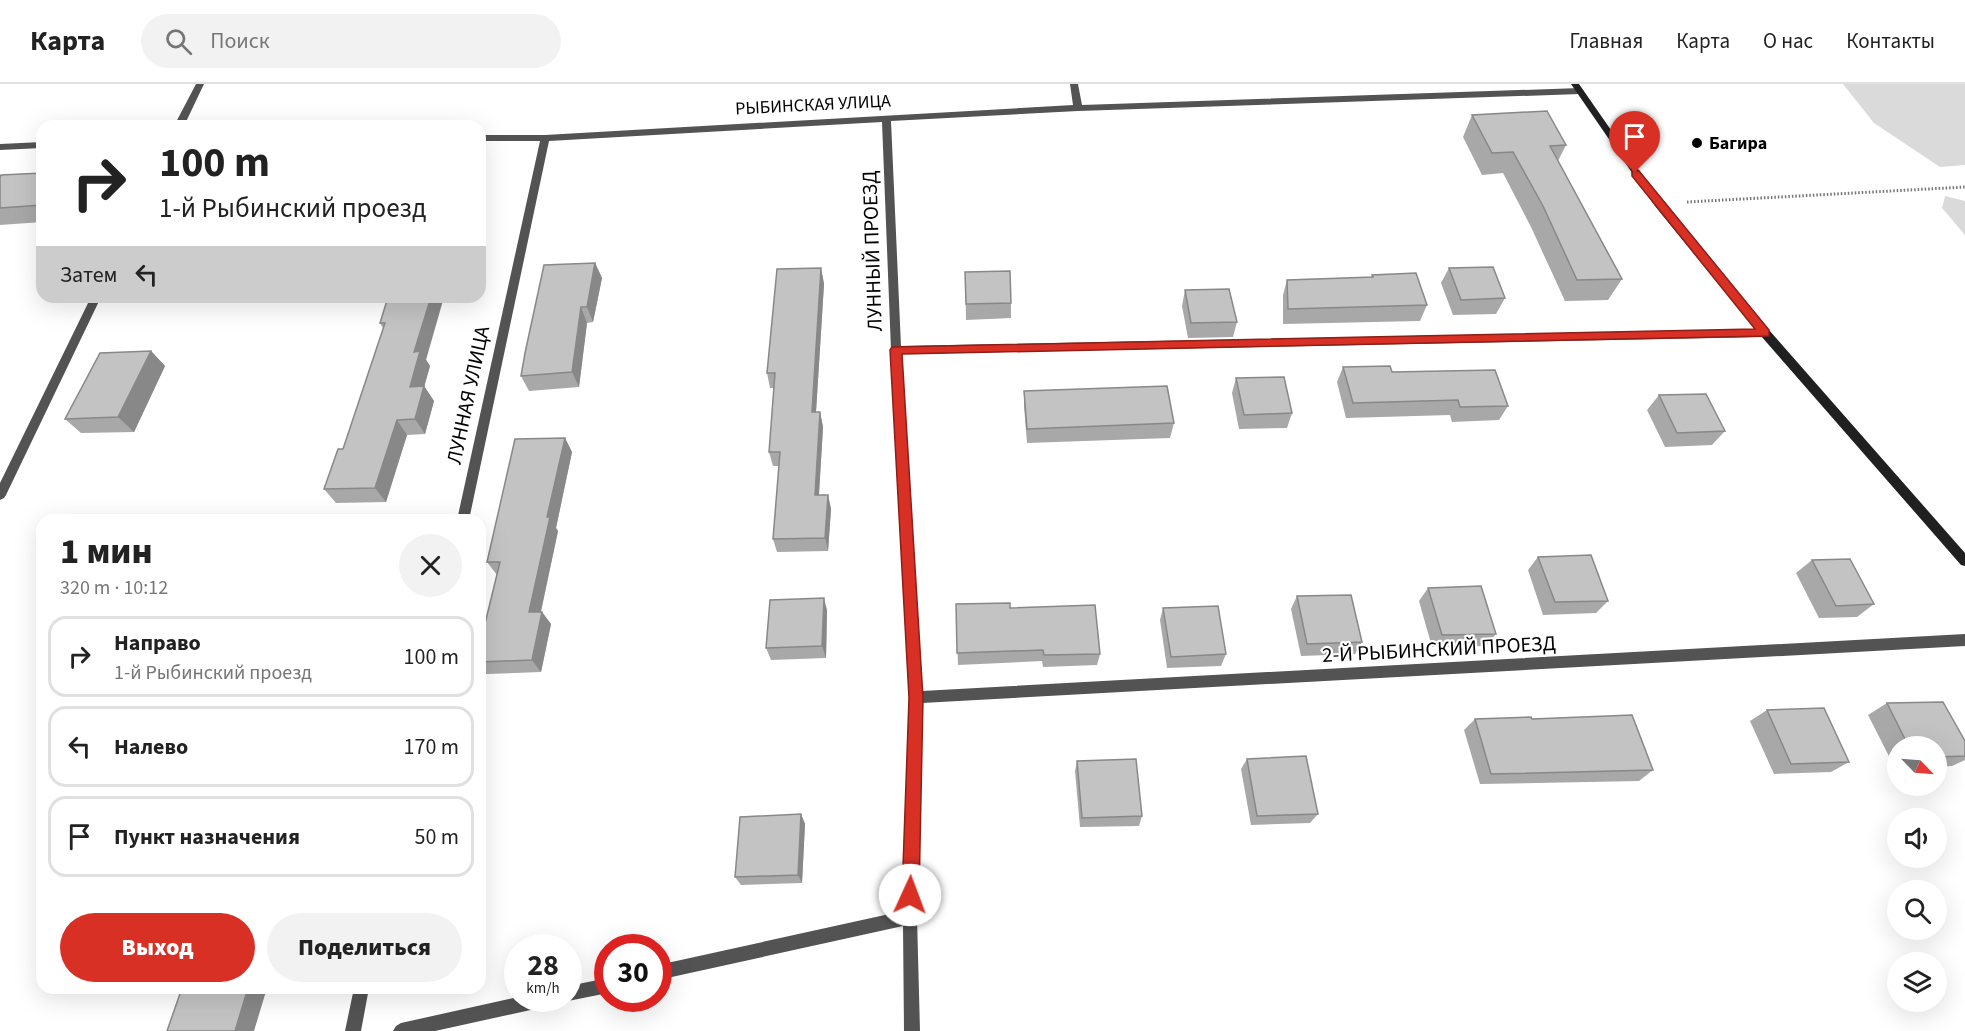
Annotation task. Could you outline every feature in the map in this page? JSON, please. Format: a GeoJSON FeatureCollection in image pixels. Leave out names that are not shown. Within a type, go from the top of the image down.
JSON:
{"type":"FeatureCollection","features":[{"type":"Feature","properties":{"kind":"main road"},"geometry":{"type":"LineString","coordinates":[[1578,88],[1658,204],[1765,333],[1965,561]]}},
{"type":"Feature","properties":{"kind":"street"},"geometry":{"type":"LineString","coordinates":[[182,120],[200,84]]}},
{"type":"Feature","properties":{"kind":"street"},"geometry":{"type":"LineString","coordinates":[[1074,84],[1078,108]]}},
{"type":"Feature","properties":{"kind":"street","name":"РЫБИНСКАЯ УЛИЦА"},"geometry":{"type":"LineString","coordinates":[[486,138],[545,138],[1078,108],[1578,88]]}},
{"type":"Feature","properties":{"kind":"street","name":"ЛУННЫЙ ПРОЕЗД"},"geometry":{"type":"LineString","coordinates":[[886,118],[896,350],[916,698],[910,917],[912,1031]]}},
{"type":"Feature","properties":{"kind":"street","name":"ЛУННАЯ УЛИЦА"},"geometry":{"type":"LineString","coordinates":[[464,514],[545,138]]}},
{"type":"Feature","properties":{"kind":"street"},"geometry":{"type":"LineString","coordinates":[[0,147],[36,145]]}},
{"type":"Feature","properties":{"kind":"street"},"geometry":{"type":"LineString","coordinates":[[0,495],[93,303]]}},
{"type":"Feature","properties":{"kind":"street"},"geometry":{"type":"LineString","coordinates":[[896,350],[1765,333]]}},
{"type":"Feature","properties":{"kind":"street","name":"2-Й РЫБИНСКИЙ ПРОЕЗД"},"geometry":{"type":"LineString","coordinates":[[916,698],[1965,640]]}},
{"type":"Feature","properties":{"kind":"street"},"geometry":{"type":"LineString","coordinates":[[672,971],[910,917]]}},
{"type":"Feature","properties":{"kind":"street"},"geometry":{"type":"LineString","coordinates":[[353,1031],[361,994]]}},
{"type":"Feature","properties":{"kind":"street"},"geometry":{"type":"LineString","coordinates":[[401,1031],[504,1008]]}},
{"type":"Feature","properties":{"kind":"path"},"geometry":{"type":"LineString","coordinates":[[1658,204],[1787,194],[1965,187]]}},
{"type":"Feature","properties":{"kind":"shaded area"},"geometry":{"type":"Polygon","coordinates":[[[1843,84],[1965,84],[1965,165],[1940,167],[1874,123],[1843,84]]]}},
{"type":"Feature","properties":{"kind":"shaded area"},"geometry":{"type":"Polygon","coordinates":[[[1945,196],[1965,201],[1965,235],[1942,208],[1945,196]]]}},
{"type":"Feature","properties":{"kind":"building"},"geometry":{"type":"Polygon","coordinates":[[[1547,111],[1566,145],[1550,146],[1622,279],[1577,280],[1543,206],[1513,152],[1492,153],[1472,115],[1547,111]]]}},
{"type":"Feature","properties":{"kind":"building"},"geometry":{"type":"Polygon","coordinates":[[[36,173],[36,205],[0,208],[1,175],[36,173]]]}},
{"type":"Feature","properties":{"kind":"building"},"geometry":{"type":"Polygon","coordinates":[[[595,263],[587,307],[581,307],[572,372],[521,376],[544,265],[595,263]]]}},
{"type":"Feature","properties":{"kind":"building"},"geometry":{"type":"Polygon","coordinates":[[[1493,267],[1505,298],[1461,300],[1449,268],[1493,267]]]}},
{"type":"Feature","properties":{"kind":"building"},"geometry":{"type":"Polygon","coordinates":[[[821,268],[812,412],[820,412],[815,495],[828,495],[825,538],[773,539],[780,452],[769,452],[775,373],[767,373],[777,269],[821,268]]]}},
{"type":"Feature","properties":{"kind":"building"},"geometry":{"type":"Polygon","coordinates":[[[1010,271],[1011,303],[966,304],[965,272],[1010,271]]]}},
{"type":"Feature","properties":{"kind":"building"},"geometry":{"type":"Polygon","coordinates":[[[1416,273],[1427,305],[1288,309],[1287,280],[1416,273]]]}},
{"type":"Feature","properties":{"kind":"building"},"geometry":{"type":"Polygon","coordinates":[[[1229,289],[1237,322],[1191,323],[1185,290],[1229,289]]]}},
{"type":"Feature","properties":{"kind":"building"},"geometry":{"type":"Polygon","coordinates":[[[386,303],[429,303],[414,352],[420,351],[410,387],[424,386],[415,419],[397,420],[375,488],[324,489],[338,449],[343,449],[385,323],[380,323],[386,303]]]}},
{"type":"Feature","properties":{"kind":"building"},"geometry":{"type":"Polygon","coordinates":[[[151,351],[118,417],[65,419],[100,353],[151,351]]]}},
{"type":"Feature","properties":{"kind":"building"},"geometry":{"type":"Polygon","coordinates":[[[1390,366],[1392,372],[1495,370],[1508,406],[1460,407],[1458,400],[1353,403],[1343,367],[1390,366]]]}},
{"type":"Feature","properties":{"kind":"building"},"geometry":{"type":"Polygon","coordinates":[[[1284,377],[1292,413],[1244,415],[1236,378],[1284,377]]]}},
{"type":"Feature","properties":{"kind":"building"},"geometry":{"type":"Polygon","coordinates":[[[1167,386],[1174,423],[1027,429],[1024,391],[1167,386]]]}},
{"type":"Feature","properties":{"kind":"building"},"geometry":{"type":"Polygon","coordinates":[[[1706,394],[1725,431],[1677,433],[1659,395],[1706,394]]]}},
{"type":"Feature","properties":{"kind":"building"},"geometry":{"type":"Polygon","coordinates":[[[565,438],[529,612],[542,612],[532,660],[486,662],[486,619],[500,562],[487,562],[515,439],[565,438]]]}},
{"type":"Feature","properties":{"kind":"building"},"geometry":{"type":"Polygon","coordinates":[[[1591,555],[1608,601],[1555,602],[1538,557],[1591,555]]]}},
{"type":"Feature","properties":{"kind":"building"},"geometry":{"type":"Polygon","coordinates":[[[1850,559],[1874,604],[1836,606],[1812,560],[1850,559]]]}},
{"type":"Feature","properties":{"kind":"building"},"geometry":{"type":"Polygon","coordinates":[[[1481,586],[1496,634],[1442,635],[1428,588],[1481,586]]]}},
{"type":"Feature","properties":{"kind":"building"},"geometry":{"type":"Polygon","coordinates":[[[1351,595],[1362,642],[1307,644],[1297,596],[1351,595]]]}},
{"type":"Feature","properties":{"kind":"building"},"geometry":{"type":"Polygon","coordinates":[[[824,598],[822,646],[766,648],[770,600],[824,598]]]}},
{"type":"Feature","properties":{"kind":"building"},"geometry":{"type":"Polygon","coordinates":[[[1010,603],[1010,608],[1095,605],[1100,654],[1044,655],[1043,650],[957,653],[956,604],[1010,603]]]}},
{"type":"Feature","properties":{"kind":"building"},"geometry":{"type":"Polygon","coordinates":[[[1218,606],[1226,654],[1171,657],[1163,608],[1218,606]]]}},
{"type":"Feature","properties":{"kind":"building"},"geometry":{"type":"Polygon","coordinates":[[[1943,702],[1965,741],[1965,756],[1947,757],[1947,736],[1904,736],[1887,703],[1943,702]]]}},
{"type":"Feature","properties":{"kind":"building"},"geometry":{"type":"Polygon","coordinates":[[[1824,708],[1849,762],[1791,764],[1767,710],[1824,708]]]}},
{"type":"Feature","properties":{"kind":"building"},"geometry":{"type":"Polygon","coordinates":[[[1632,715],[1653,770],[1491,774],[1475,719],[1531,717],[1532,719],[1632,715]]]}},
{"type":"Feature","properties":{"kind":"building"},"geometry":{"type":"Polygon","coordinates":[[[1306,756],[1318,814],[1257,816],[1247,759],[1306,756]]]}},
{"type":"Feature","properties":{"kind":"building"},"geometry":{"type":"Polygon","coordinates":[[[1136,759],[1142,816],[1082,818],[1077,761],[1136,759]]]}},
{"type":"Feature","properties":{"kind":"building"},"geometry":{"type":"Polygon","coordinates":[[[801,814],[798,875],[735,877],[740,817],[801,814]]]}},
{"type":"Feature","properties":{"kind":"building"},"geometry":{"type":"Polygon","coordinates":[[[180,994],[246,994],[235,1031],[167,1031],[180,994]]]}},
{"type":"Feature","properties":{"kind":"place","name":"Багира"},"geometry":{"type":"Point","coordinates":[1697,143]}},
{"type":"Feature","properties":{"kind":"route"},"geometry":{"type":"LineString","coordinates":[[910,895],[916,698],[896,350],[1765,333],[1635,173]]}}]}
